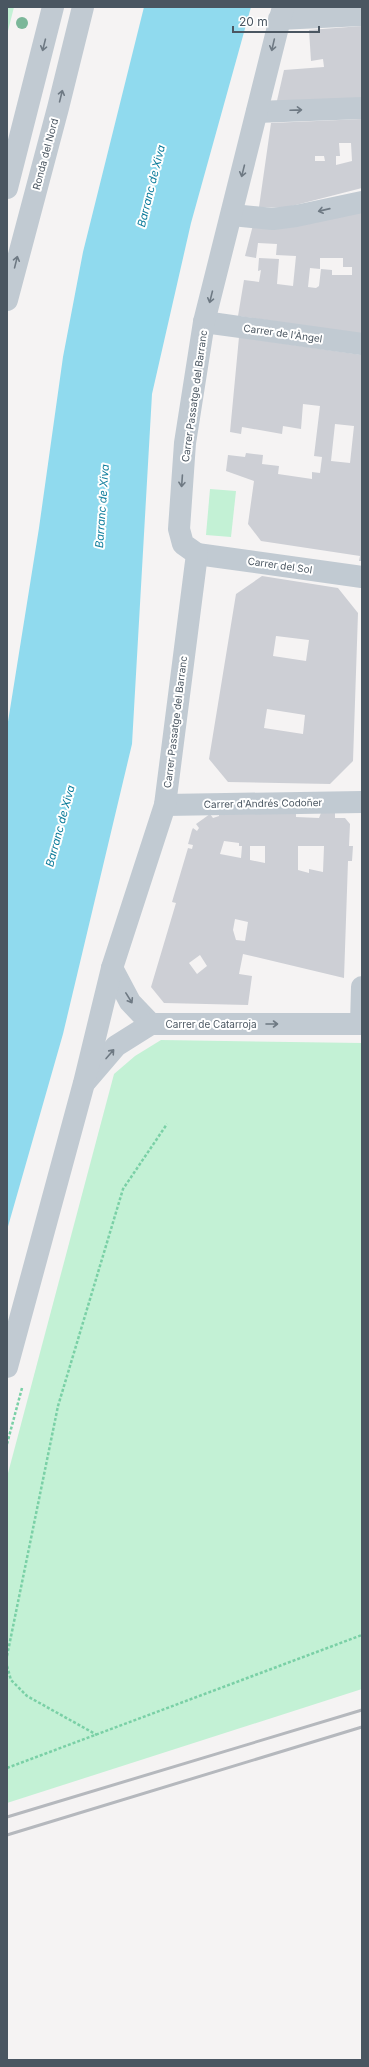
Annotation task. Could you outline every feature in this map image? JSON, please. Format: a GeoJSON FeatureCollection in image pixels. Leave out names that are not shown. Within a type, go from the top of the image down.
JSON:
{"type":"FeatureCollection","features":[{"type":"Feature","properties":{"kind":"street"},"geometry":{"type":"LineString","coordinates":[[7,188],[14,131],[54,7]]}},
{"type":"Feature","properties":{"kind":"street","name":"Ronda del Nord"},"geometry":{"type":"LineString","coordinates":[[7,300],[83,7]]}},
{"type":"Feature","properties":{"kind":"street"},"geometry":{"type":"LineString","coordinates":[[281,13],[362,15]]}},
{"type":"Feature","properties":{"kind":"street","name":"Carrer Passatge del Barranc"},"geometry":{"type":"LineString","coordinates":[[7,1367],[84,1083],[112,968],[165,805],[197,554],[183,544],[179,529],[185,443],[204,322],[232,215],[281,13]]}},
{"type":"Feature","properties":{"kind":"street"},"geometry":{"type":"LineString","coordinates":[[257,112],[362,108]]}},
{"type":"Feature","properties":{"kind":"street"},"geometry":{"type":"LineString","coordinates":[[232,215],[273,219],[296,216],[362,202]]}},
{"type":"Feature","properties":{"kind":"street","name":"Carrer de l'Àngel"},"geometry":{"type":"LineString","coordinates":[[204,322],[362,344]]}},
{"type":"Feature","properties":{"kind":"street","name":"Carrer del Sol"},"geometry":{"type":"LineString","coordinates":[[197,554],[362,576]]}},
{"type":"Feature","properties":{"kind":"street","name":"Carrer d'Andrés Codoñer"},"geometry":{"type":"LineString","coordinates":[[165,805],[362,802]]}},
{"type":"Feature","properties":{"kind":"street"},"geometry":{"type":"LineString","coordinates":[[112,968],[130,1002],[151,1024]]}},
{"type":"Feature","properties":{"kind":"street"},"geometry":{"type":"LineString","coordinates":[[361,1024],[362,987]]}},
{"type":"Feature","properties":{"kind":"street","name":"Carrer de Catarroja"},"geometry":{"type":"LineString","coordinates":[[84,1083],[116,1046],[151,1024],[361,1024]]}},
{"type":"Feature","properties":{"kind":"path"},"geometry":{"type":"LineString","coordinates":[[7,1656],[60,1398],[124,1189],[167,1124]]}},
{"type":"Feature","properties":{"kind":"path"},"geometry":{"type":"LineString","coordinates":[[7,1444],[23,1385]]}},
{"type":"Feature","properties":{"kind":"path"},"geometry":{"type":"LineString","coordinates":[[7,1768],[362,1635]]}},
{"type":"Feature","properties":{"kind":"path"},"geometry":{"type":"LineString","coordinates":[[7,1666],[11,1680],[27,1696],[97,1735]]}},
{"type":"Feature","properties":{"kind":"green space"},"geometry":{"type":"Polygon","coordinates":[[[7,7],[14,7],[7,35],[7,7]]]}},
{"type":"Feature","properties":{"kind":"green space"},"geometry":{"type":"Polygon","coordinates":[[[210,489],[236,491],[231,537],[206,535],[210,489]]]}},
{"type":"Feature","properties":{"kind":"green space"},"geometry":{"type":"Polygon","coordinates":[[[161,1040],[362,1043],[362,1689],[7,1803],[7,1477],[114,1074],[135,1056],[161,1040]]]}},
{"type":"Feature","properties":{"kind":"water","name":"Barranc de Xiva"},"geometry":{"type":"Polygon","coordinates":[[[144,7],[251,7],[191,223],[152,394],[132,744],[63,1034],[7,1230],[7,728],[39,528],[63,357],[83,252],[144,7]]]}},
{"type":"Feature","properties":{"kind":"building"},"geometry":{"type":"Polygon","coordinates":[[[362,26],[362,101],[276,105],[284,70],[324,67],[323,59],[311,61],[309,30],[362,26]]]}},
{"type":"Feature","properties":{"kind":"building"},"geometry":{"type":"Polygon","coordinates":[[[362,119],[362,188],[284,208],[259,207],[271,123],[362,119]],[[339,143],[340,156],[336,156],[336,165],[352,161],[351,143],[339,143]],[[315,156],[315,161],[325,161],[324,156],[315,156]]]}},
{"type":"Feature","properties":{"kind":"building"},"geometry":{"type":"Polygon","coordinates":[[[362,212],[362,334],[238,316],[244,280],[259,282],[261,270],[258,271],[259,258],[279,259],[277,284],[293,286],[296,256],[276,255],[277,244],[258,243],[256,258],[245,256],[253,225],[362,212]],[[320,258],[320,269],[310,268],[308,287],[316,288],[319,286],[321,269],[332,270],[332,275],[352,275],[352,267],[343,267],[343,258],[320,258]]]}},
{"type":"Feature","properties":{"kind":"building"},"geometry":{"type":"Polygon","coordinates":[[[239,337],[362,355],[362,561],[359,561],[360,556],[261,541],[248,524],[254,481],[226,471],[228,455],[245,457],[246,453],[263,455],[262,464],[279,466],[278,474],[312,479],[312,472],[320,473],[322,457],[314,456],[320,406],[303,404],[301,429],[283,426],[282,434],[242,427],[241,434],[230,432],[239,337]],[[335,424],[331,461],[350,463],[354,426],[335,424]]]}},
{"type":"Feature","properties":{"kind":"building"},"geometry":{"type":"Polygon","coordinates":[[[262,576],[338,588],[358,613],[353,761],[330,784],[228,782],[209,759],[236,594],[262,576]],[[276,636],[273,656],[306,661],[309,640],[276,636]],[[267,709],[264,728],[303,734],[305,715],[267,709]]]}},
{"type":"Feature","properties":{"kind":"building"},"geometry":{"type":"Polygon","coordinates":[[[219,812],[296,813],[296,817],[319,818],[321,813],[335,813],[335,818],[345,818],[350,824],[349,846],[353,846],[352,861],[348,861],[344,978],[243,954],[239,974],[252,976],[248,1005],[164,1003],[151,987],[176,903],[172,902],[188,848],[192,849],[193,845],[188,844],[192,830],[193,828],[197,831],[199,828],[196,824],[210,814],[213,818],[219,816],[219,812]],[[224,841],[220,854],[241,858],[242,846],[239,846],[239,843],[224,841]],[[250,846],[250,860],[265,863],[265,846],[250,846]],[[298,846],[298,870],[309,873],[309,869],[323,872],[324,846],[298,846]],[[235,919],[233,930],[236,940],[245,941],[248,922],[235,919]],[[200,955],[189,963],[197,974],[207,966],[200,955]]]}},
{"type":"Feature","properties":{"kind":"railway"},"geometry":{"type":"LineString","coordinates":[[7,1817],[362,1710]]}},
{"type":"Feature","properties":{"kind":"railway"},"geometry":{"type":"LineString","coordinates":[[7,1835],[362,1727]]}}]}
